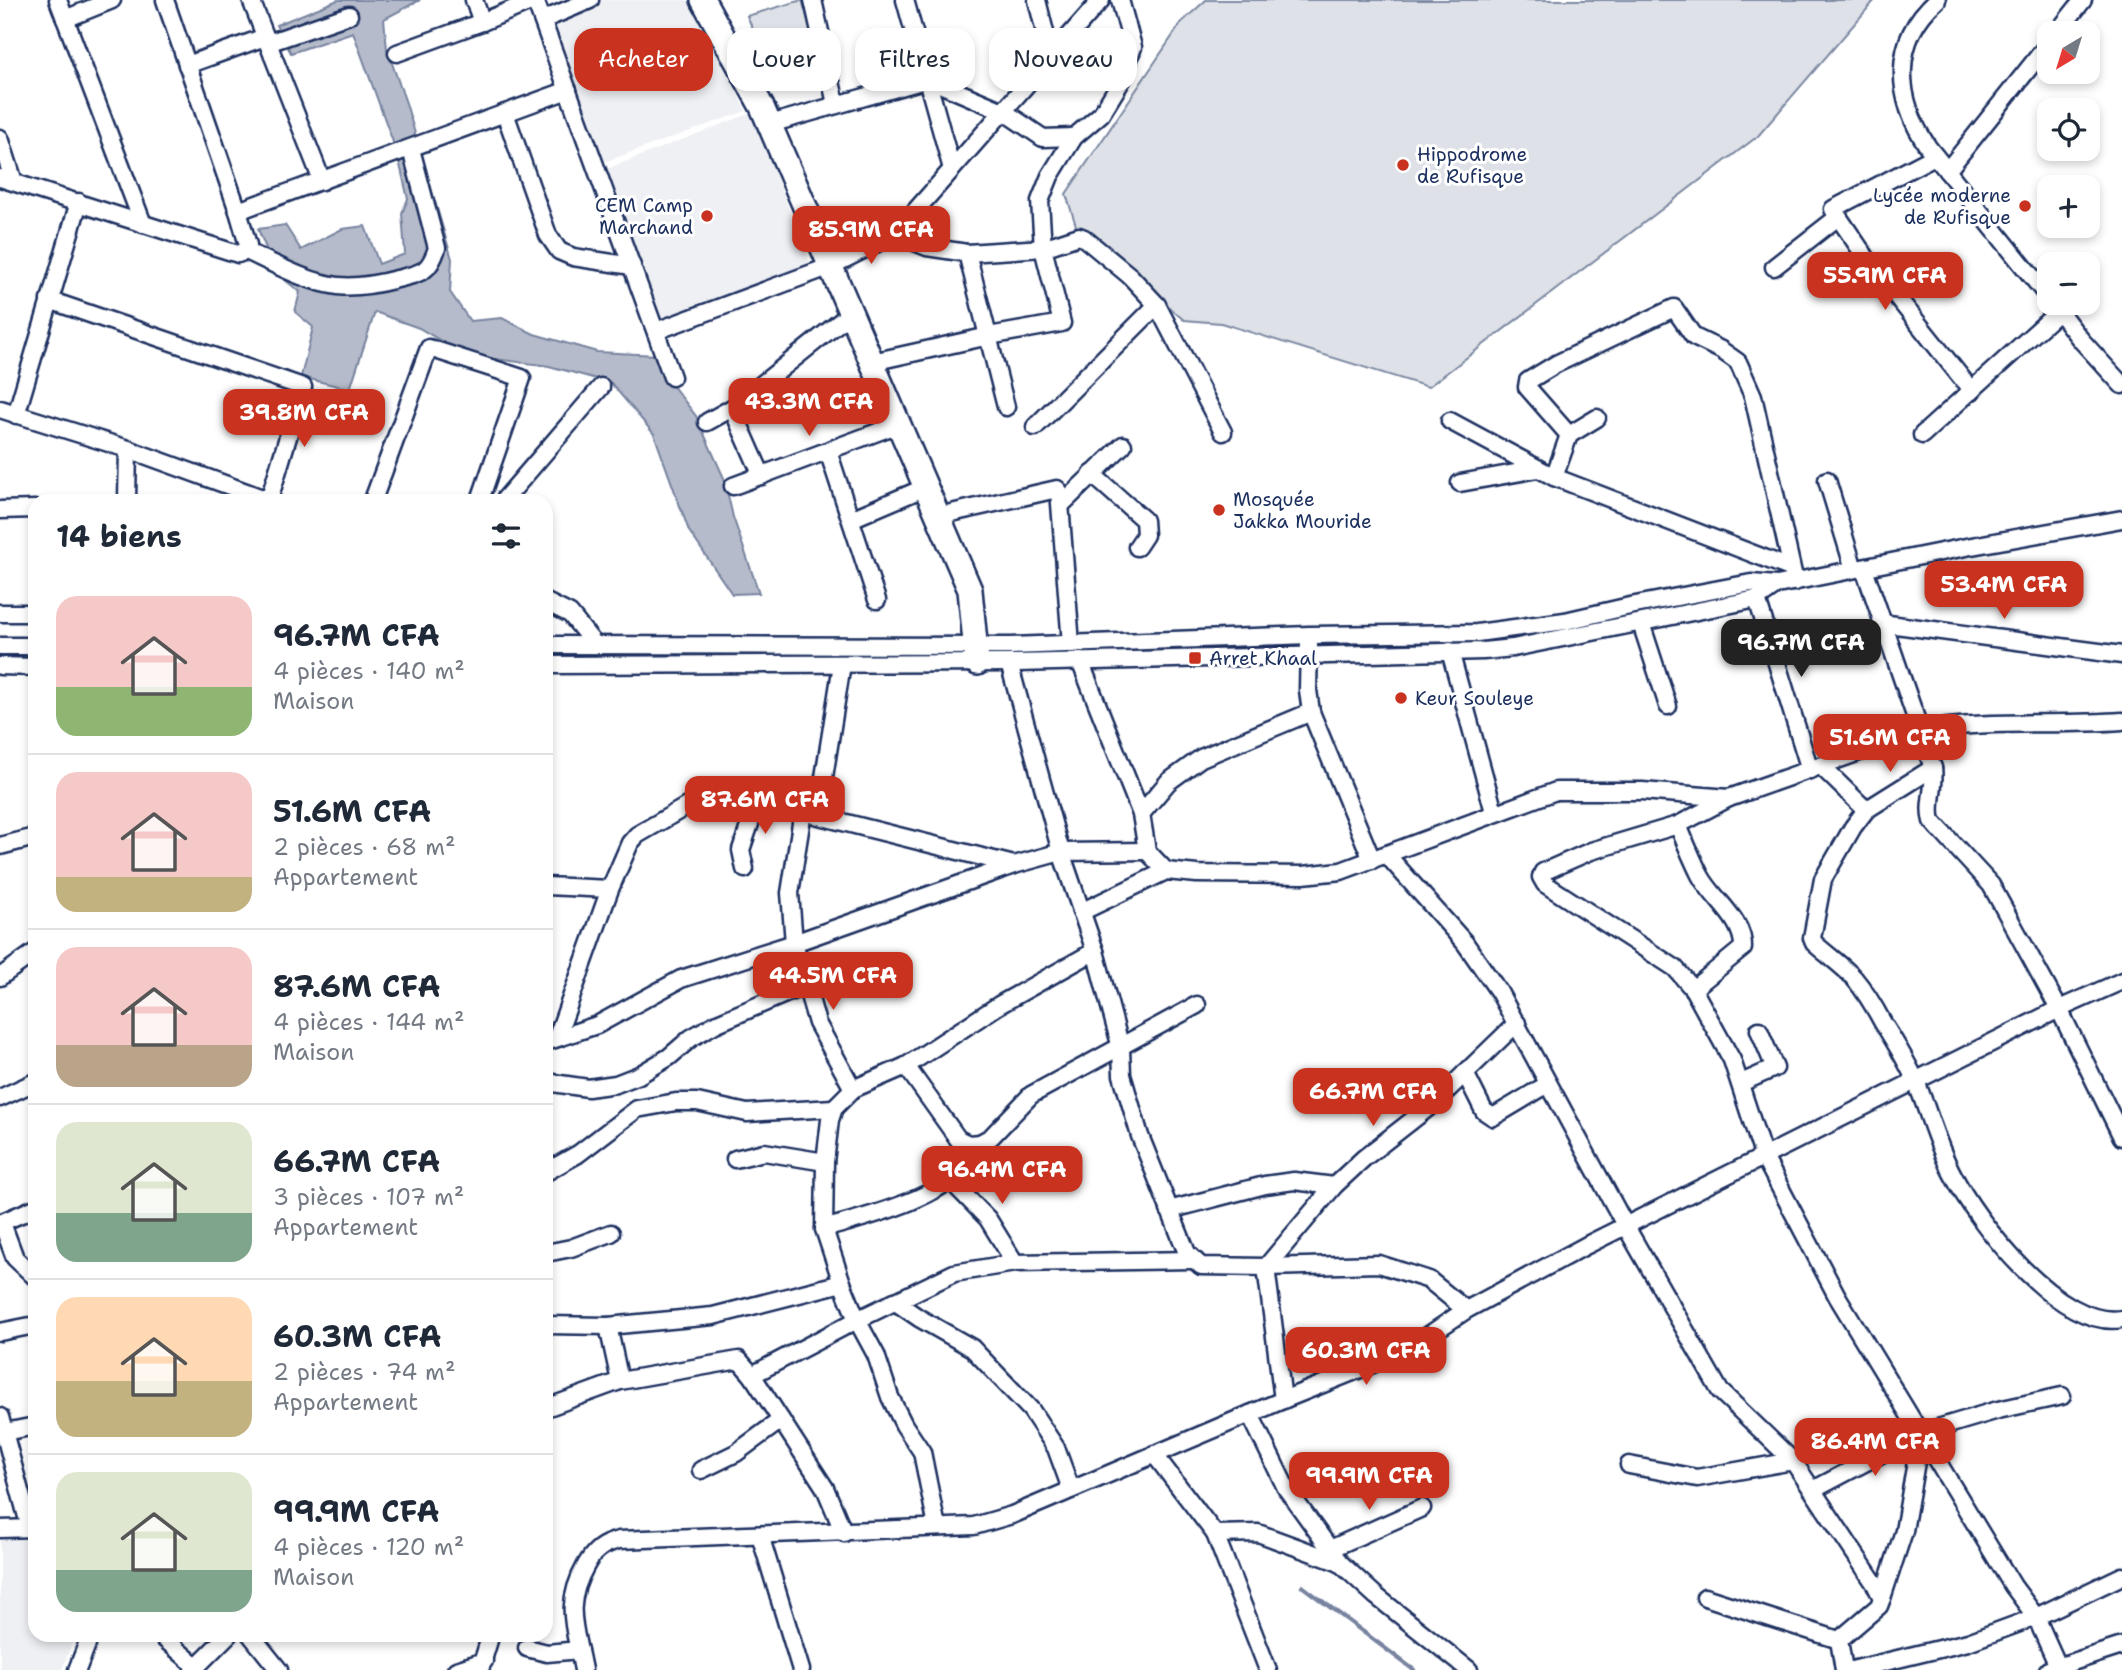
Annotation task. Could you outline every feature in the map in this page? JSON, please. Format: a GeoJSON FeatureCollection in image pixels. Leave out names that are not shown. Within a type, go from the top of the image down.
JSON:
{"type":"FeatureCollection","features":[{"type":"Feature","properties":{"kind":"street"},"geometry":{"type":"LineString","coordinates":[[58,0],[143,223]]}},
{"type":"Feature","properties":{"kind":"street"},"geometry":{"type":"LineString","coordinates":[[65,19],[111,0]]}},
{"type":"Feature","properties":{"kind":"street"},"geometry":{"type":"LineString","coordinates":[[164,0],[248,245],[246,251]]}},
{"type":"Feature","properties":{"kind":"street"},"geometry":{"type":"LineString","coordinates":[[251,0],[321,181]]}},
{"type":"Feature","properties":{"kind":"street"},"geometry":{"type":"LineString","coordinates":[[474,0],[482,22]]}},
{"type":"Feature","properties":{"kind":"street"},"geometry":{"type":"LineString","coordinates":[[397,53],[535,0],[671,377]]}},
{"type":"Feature","properties":{"kind":"street"},"geometry":{"type":"LineString","coordinates":[[542,20],[590,0]]}},
{"type":"Feature","properties":{"kind":"street"},"geometry":{"type":"LineString","coordinates":[[704,0],[770,124],[970,590],[976,654]]}},
{"type":"Feature","properties":{"kind":"street"},"geometry":{"type":"LineString","coordinates":[[813,0],[836,104]]}},
{"type":"Feature","properties":{"kind":"street"},"geometry":{"type":"LineString","coordinates":[[905,0],[913,28]]}},
{"type":"Feature","properties":{"kind":"street"},"geometry":{"type":"LineString","coordinates":[[1037,0],[1044,28]]}},
{"type":"Feature","properties":{"kind":"street"},"geometry":{"type":"LineString","coordinates":[[1076,28],[1101,0]]}},
{"type":"Feature","properties":{"kind":"street"},"geometry":{"type":"LineString","coordinates":[[872,362],[1062,323],[1043,248],[1040,201],[1050,176],[1074,137],[1101,114],[1122,80],[1133,47],[1120,0]]}},
{"type":"Feature","properties":{"kind":"street"},"geometry":{"type":"LineString","coordinates":[[1937,0],[1913,30],[1906,48],[1902,71],[1907,109],[1935,156],[2037,283]]}},
{"type":"Feature","properties":{"kind":"street"},"geometry":{"type":"LineString","coordinates":[[2066,21],[2083,0]]}},
{"type":"Feature","properties":{"kind":"street"},"geometry":{"type":"LineString","coordinates":[[187,65],[349,15]]}},
{"type":"Feature","properties":{"kind":"street"},"geometry":{"type":"LineString","coordinates":[[1947,171],[2037,58]]}},
{"type":"Feature","properties":{"kind":"street"},"geometry":{"type":"LineString","coordinates":[[237,212],[568,90]]}},
{"type":"Feature","properties":{"kind":"street"},"geometry":{"type":"LineString","coordinates":[[770,124],[884,91]]}},
{"type":"Feature","properties":{"kind":"street"},"geometry":{"type":"LineString","coordinates":[[931,91],[952,169]]}},
{"type":"Feature","properties":{"kind":"street"},"geometry":{"type":"LineString","coordinates":[[956,91],[1003,111],[1043,138],[1074,137]]}},
{"type":"Feature","properties":{"kind":"street"},"geometry":{"type":"LineString","coordinates":[[656,331],[831,266],[895,234],[1021,91]]}},
{"type":"Feature","properties":{"kind":"street"},"geometry":{"type":"LineString","coordinates":[[505,113],[548,234],[559,251],[573,257],[632,266]]}},
{"type":"Feature","properties":{"kind":"street"},"geometry":{"type":"LineString","coordinates":[[0,138],[7,180],[238,254],[246,251],[312,279],[338,286],[374,285],[421,273],[432,264],[437,248],[411,149]]}},
{"type":"Feature","properties":{"kind":"street"},"geometry":{"type":"LineString","coordinates":[[1935,156],[1833,209],[1869,262],[1972,391]]}},
{"type":"Feature","properties":{"kind":"street"},"geometry":{"type":"LineString","coordinates":[[16,415],[79,202]]}},
{"type":"Feature","properties":{"kind":"street"},"geometry":{"type":"LineString","coordinates":[[1774,267],[1838,217]]}},
{"type":"Feature","properties":{"kind":"street"},"geometry":{"type":"LineString","coordinates":[[895,234],[927,247],[967,253],[1043,248],[1079,236],[1130,276],[1157,305],[1223,432]]}},
{"type":"Feature","properties":{"kind":"street"},"geometry":{"type":"LineString","coordinates":[[967,253],[1006,407]]}},
{"type":"Feature","properties":{"kind":"street"},"geometry":{"type":"LineString","coordinates":[[48,300],[303,387],[271,494]]}},
{"type":"Feature","properties":{"kind":"street"},"geometry":{"type":"LineString","coordinates":[[1035,427],[1157,305]]}},
{"type":"Feature","properties":{"kind":"street"},"geometry":{"type":"LineString","coordinates":[[1569,435],[1527,387],[1528,381],[1556,364],[1674,308],[1694,337],[1738,362],[1744,373],[1753,396],[1793,575]]}},
{"type":"Feature","properties":{"kind":"street"},"geometry":{"type":"LineString","coordinates":[[707,422],[732,408],[851,313]]}},
{"type":"Feature","properties":{"kind":"street"},"geometry":{"type":"LineString","coordinates":[[1922,435],[1972,391],[2044,315]]}},
{"type":"Feature","properties":{"kind":"street"},"geometry":{"type":"LineString","coordinates":[[2062,315],[2122,385]]}},
{"type":"Feature","properties":{"kind":"street"},"geometry":{"type":"LineString","coordinates":[[375,494],[429,348],[522,377],[482,494]]}},
{"type":"Feature","properties":{"kind":"street"},"geometry":{"type":"LineString","coordinates":[[509,494],[601,387]]}},
{"type":"Feature","properties":{"kind":"street"},"geometry":{"type":"LineString","coordinates":[[732,408],[762,476]]}},
{"type":"Feature","properties":{"kind":"street"},"geometry":{"type":"LineString","coordinates":[[0,409],[128,449],[252,494]]}},
{"type":"Feature","properties":{"kind":"street"},"geometry":{"type":"LineString","coordinates":[[1554,477],[1569,435],[1597,418]]}},
{"type":"Feature","properties":{"kind":"street"},"geometry":{"type":"LineString","coordinates":[[1450,421],[1554,477],[1754,555],[1793,575]]}},
{"type":"Feature","properties":{"kind":"street"},"geometry":{"type":"LineString","coordinates":[[733,486],[899,424]]}},
{"type":"Feature","properties":{"kind":"street"},"geometry":{"type":"LineString","coordinates":[[1061,505],[1123,445]]}},
{"type":"Feature","properties":{"kind":"street"},"geometry":{"type":"LineString","coordinates":[[127,494],[128,449]]}},
{"type":"Feature","properties":{"kind":"street"},"geometry":{"type":"LineString","coordinates":[[828,451],[877,600]]}},
{"type":"Feature","properties":{"kind":"street"},"geometry":{"type":"LineString","coordinates":[[1460,483],[1538,469]]}},
{"type":"Feature","properties":{"kind":"street"},"geometry":{"type":"LineString","coordinates":[[1092,474],[1144,520],[1145,534],[1137,547]]}},
{"type":"Feature","properties":{"kind":"street"},"geometry":{"type":"LineString","coordinates":[[1827,481],[1933,768],[1935,779],[1929,812],[1932,821],[1991,885],[2059,1009],[2122,1137]]}},
{"type":"Feature","properties":{"kind":"street"},"geometry":{"type":"LineString","coordinates":[[851,519],[926,487]]}},
{"type":"Feature","properties":{"kind":"street"},"geometry":{"type":"LineString","coordinates":[[938,516],[1057,489],[1060,493],[1071,644]]}},
{"type":"Feature","properties":{"kind":"street"},"geometry":{"type":"LineString","coordinates":[[0,510],[28,509]]}},
{"type":"Feature","properties":{"kind":"street"},"geometry":{"type":"LineString","coordinates":[[553,645],[976,654],[1009,663],[1450,652],[1513,648],[1756,599],[1793,575],[1859,568],[2122,519]]}},
{"type":"Feature","properties":{"kind":"street"},"geometry":{"type":"LineString","coordinates":[[553,665],[842,664],[1071,644],[1508,630],[1751,583],[1777,585]]}},
{"type":"Feature","properties":{"kind":"street"},"geometry":{"type":"LineString","coordinates":[[1756,599],[1816,768],[1866,810]]}},
{"type":"Feature","properties":{"kind":"street"},"geometry":{"type":"LineString","coordinates":[[553,606],[570,614],[595,645]]}},
{"type":"Feature","properties":{"kind":"street"},"geometry":{"type":"LineString","coordinates":[[0,613],[28,613]]}},
{"type":"Feature","properties":{"kind":"street"},"geometry":{"type":"LineString","coordinates":[[1641,623],[1668,706]]}},
{"type":"Feature","properties":{"kind":"street"},"geometry":{"type":"LineString","coordinates":[[1881,623],[2122,655]]}},
{"type":"Feature","properties":{"kind":"street"},"geometry":{"type":"LineString","coordinates":[[1309,635],[1311,712],[1379,858],[1465,943],[1517,1023],[1625,1225],[1720,1391],[1793,1461],[1882,1598]]}},
{"type":"Feature","properties":{"kind":"street"},"geometry":{"type":"LineString","coordinates":[[0,646],[28,646]]}},
{"type":"Feature","properties":{"kind":"street"},"geometry":{"type":"LineString","coordinates":[[1450,652],[1494,812]]}},
{"type":"Feature","properties":{"kind":"street"},"geometry":{"type":"LineString","coordinates":[[1080,661],[1140,814],[1147,851],[1166,871]]}},
{"type":"Feature","properties":{"kind":"street"},"geometry":{"type":"LineString","coordinates":[[1009,663],[1061,852],[1095,951],[1121,1048],[1122,1074],[1140,1136],[1187,1253],[1201,1266],[1379,1264],[1429,1280],[1466,1310]]}},
{"type":"Feature","properties":{"kind":"street"},"geometry":{"type":"LineString","coordinates":[[842,664],[790,893],[794,943],[817,1023],[853,1089]]}},
{"type":"Feature","properties":{"kind":"street"},"geometry":{"type":"LineString","coordinates":[[0,666],[28,667]]}},
{"type":"Feature","properties":{"kind":"street"},"geometry":{"type":"LineString","coordinates":[[1140,814],[1168,782],[1200,758],[1311,712]]}},
{"type":"Feature","properties":{"kind":"street"},"geometry":{"type":"LineString","coordinates":[[2122,720],[1993,722],[1919,731],[1729,798],[1678,825],[1591,851],[1543,872],[1541,877],[1545,884],[1675,968],[1693,989],[1732,1060],[1763,1155],[1837,1296],[2013,1586],[2036,1616],[2052,1668],[2122,1646]]}},
{"type":"Feature","properties":{"kind":"street"},"geometry":{"type":"LineString","coordinates":[[1933,768],[1866,810],[1853,827],[1823,879],[1812,938],[1814,943],[1854,979],[1883,1023],[1916,1081],[1952,1175],[2002,1246],[2024,1270],[2065,1304],[2106,1320],[2122,1319]]}},
{"type":"Feature","properties":{"kind":"street"},"geometry":{"type":"LineString","coordinates":[[1082,912],[1166,871],[1303,875],[1340,871],[1556,791],[1642,790],[1729,798]]}},
{"type":"Feature","properties":{"kind":"street"},"geometry":{"type":"LineString","coordinates":[[553,1035],[630,843],[640,833],[699,799],[715,793],[758,800],[1014,864]]}},
{"type":"Feature","properties":{"kind":"street"},"geometry":{"type":"LineString","coordinates":[[745,869],[741,850],[758,800]]}},
{"type":"Feature","properties":{"kind":"street"},"geometry":{"type":"LineString","coordinates":[[1678,825],[1701,876],[1734,920],[1743,937],[1743,948],[1736,957],[1693,989]]}},
{"type":"Feature","properties":{"kind":"street"},"geometry":{"type":"LineString","coordinates":[[0,846],[28,839]]}},
{"type":"Feature","properties":{"kind":"street"},"geometry":{"type":"LineString","coordinates":[[553,1039],[597,1025],[681,979],[794,943],[1014,864],[1061,852],[1147,851]]}},
{"type":"Feature","properties":{"kind":"street"},"geometry":{"type":"LineString","coordinates":[[553,886],[610,889]]}},
{"type":"Feature","properties":{"kind":"street"},"geometry":{"type":"LineString","coordinates":[[937,1527],[922,1452],[904,1425],[890,1396],[876,1355],[857,1320],[842,1283],[824,1229],[825,1162],[834,1108],[853,1089],[905,1066],[999,1005],[1095,951]]}},
{"type":"Feature","properties":{"kind":"street"},"geometry":{"type":"LineString","coordinates":[[0,978],[28,957]]}},
{"type":"Feature","properties":{"kind":"street"},"geometry":{"type":"LineString","coordinates":[[583,1670],[571,1615],[572,1598],[577,1582],[592,1555],[604,1544],[619,1540],[974,1526],[1012,1516],[1283,1399],[1405,1351],[1466,1310],[1625,1225],[2059,1009],[2122,981]]}},
{"type":"Feature","properties":{"kind":"street"},"geometry":{"type":"LineString","coordinates":[[553,1083],[588,1088],[616,1084],[639,1075],[669,1057],[691,1038],[715,1024],[806,985]]}},
{"type":"Feature","properties":{"kind":"street"},"geometry":{"type":"LineString","coordinates":[[905,1066],[958,1139],[968,1144],[980,1143],[991,1137],[1031,1095],[1196,1005]]}},
{"type":"Feature","properties":{"kind":"street"},"geometry":{"type":"LineString","coordinates":[[1283,1399],[1266,1267],[1334,1186],[1364,1158],[1433,1104],[1517,1023]]}},
{"type":"Feature","properties":{"kind":"street"},"geometry":{"type":"LineString","coordinates":[[1741,1083],[1775,1068],[1759,1030]]}},
{"type":"Feature","properties":{"kind":"street"},"geometry":{"type":"LineString","coordinates":[[1465,1073],[1484,1111],[1493,1117],[1548,1084]]}},
{"type":"Feature","properties":{"kind":"street"},"geometry":{"type":"LineString","coordinates":[[0,1097],[28,1085]]}},
{"type":"Feature","properties":{"kind":"street"},"geometry":{"type":"LineString","coordinates":[[553,1168],[578,1154],[637,1109],[676,1102],[697,1102],[747,1113],[834,1108]]}},
{"type":"Feature","properties":{"kind":"street"},"geometry":{"type":"LineString","coordinates":[[824,1229],[885,1212],[933,1191],[964,1168],[980,1143]]}},
{"type":"Feature","properties":{"kind":"street"},"geometry":{"type":"LineString","coordinates":[[735,1159],[764,1152],[825,1162]]}},
{"type":"Feature","properties":{"kind":"street"},"geometry":{"type":"LineString","coordinates":[[949,1179],[988,1219],[1015,1263]]}},
{"type":"Feature","properties":{"kind":"street"},"geometry":{"type":"LineString","coordinates":[[1170,1210],[1294,1181],[1334,1186]]}},
{"type":"Feature","properties":{"kind":"street"},"geometry":{"type":"LineString","coordinates":[[28,1211],[1,1223],[15,1258],[28,1272]]}},
{"type":"Feature","properties":{"kind":"street"},"geometry":{"type":"LineString","coordinates":[[553,1252],[611,1233]]}},
{"type":"Feature","properties":{"kind":"street"},"geometry":{"type":"LineString","coordinates":[[752,1375],[954,1273],[1015,1263],[1193,1260]]}},
{"type":"Feature","properties":{"kind":"street"},"geometry":{"type":"LineString","coordinates":[[553,1325],[608,1326],[713,1316],[842,1283]]}},
{"type":"Feature","properties":{"kind":"street"},"geometry":{"type":"LineString","coordinates":[[894,1301],[972,1348],[1031,1410],[1056,1448],[1071,1489]]}},
{"type":"Feature","properties":{"kind":"street"},"geometry":{"type":"LineString","coordinates":[[0,1332],[28,1326]]}},
{"type":"Feature","properties":{"kind":"street"},"geometry":{"type":"LineString","coordinates":[[608,1326],[620,1381]]}},
{"type":"Feature","properties":{"kind":"street"},"geometry":{"type":"LineString","coordinates":[[553,1405],[620,1381],[739,1360],[752,1375],[825,1488],[844,1533]]}},
{"type":"Feature","properties":{"kind":"street"},"geometry":{"type":"LineString","coordinates":[[1813,1490],[1921,1433],[1998,1410],[2062,1396]]}},
{"type":"Feature","properties":{"kind":"street"},"geometry":{"type":"LineString","coordinates":[[1250,1414],[1286,1488],[1340,1563],[1376,1596],[1469,1670]]}},
{"type":"Feature","properties":{"kind":"street"},"geometry":{"type":"LineString","coordinates":[[701,1470],[736,1453],[781,1420]]}},
{"type":"Feature","properties":{"kind":"street"},"geometry":{"type":"LineString","coordinates":[[28,1426],[1,1427],[28,1515]]}},
{"type":"Feature","properties":{"kind":"street"},"geometry":{"type":"LineString","coordinates":[[1839,1640],[1879,1606],[1904,1531],[1921,1433]]}},
{"type":"Feature","properties":{"kind":"street"},"geometry":{"type":"LineString","coordinates":[[1154,1454],[1215,1534],[1268,1670]]}},
{"type":"Feature","properties":{"kind":"street"},"geometry":{"type":"LineString","coordinates":[[1629,1465],[1697,1478],[1793,1461]]}},
{"type":"Feature","properties":{"kind":"street"},"geometry":{"type":"LineString","coordinates":[[1330,1549],[1422,1508]]}},
{"type":"Feature","properties":{"kind":"street"},"geometry":{"type":"LineString","coordinates":[[0,1529],[28,1528]]}},
{"type":"Feature","properties":{"kind":"street"},"geometry":{"type":"LineString","coordinates":[[1215,1534],[1258,1533],[1340,1563]]}},
{"type":"Feature","properties":{"kind":"street"},"geometry":{"type":"LineString","coordinates":[[760,1535],[801,1670]]}},
{"type":"Feature","properties":{"kind":"street"},"geometry":{"type":"LineString","coordinates":[[1852,1670],[1959,1645],[2036,1616],[2122,1576]]}},
{"type":"Feature","properties":{"kind":"street"},"geometry":{"type":"LineString","coordinates":[[1705,1597],[1839,1640]]}},
{"type":"Feature","properties":{"kind":"street"},"geometry":{"type":"LineString","coordinates":[[1839,1640],[1844,1670]]}},
{"type":"Feature","properties":{"kind":"street"},"geometry":{"type":"LineString","coordinates":[[77,1670],[88,1642]]}},
{"type":"Feature","properties":{"kind":"street"},"geometry":{"type":"LineString","coordinates":[[167,1642],[195,1668],[221,1642]]}},
{"type":"Feature","properties":{"kind":"street"},"geometry":{"type":"LineString","coordinates":[[256,1642],[279,1670]]}},
{"type":"Feature","properties":{"kind":"street"},"geometry":{"type":"LineString","coordinates":[[456,1670],[482,1665],[487,1642]]}},
{"type":"Feature","properties":{"kind":"street"},"geometry":{"type":"LineString","coordinates":[[527,1648],[547,1653],[579,1650]]}},
{"type":"Feature","properties":{"kind":"shaded area"},"geometry":{"type":"Polygon","coordinates":[[[595,0],[688,0],[703,28],[574,28],[574,83],[550,20],[595,0]]]}},
{"type":"Feature","properties":{"kind":"shaded area"},"geometry":{"type":"Polygon","coordinates":[[[802,0],[810,28],[752,28],[747,16],[802,0]]]}},
{"type":"Feature","properties":{"kind":"shaded area","name":"Hippodrome de Rufisque"},"geometry":{"type":"Polygon","coordinates":[[[1206,0],[1875,0],[1758,136],[1428,387],[1221,323],[1184,320],[1078,232],[1066,194],[1182,22],[1206,0]]]}},
{"type":"Feature","properties":{"kind":"shaded area"},"geometry":{"type":"Polygon","coordinates":[[[713,48],[727,75],[727,91],[736,91],[746,111],[604,162],[577,91],[713,91],[713,48]]]}},
{"type":"Feature","properties":{"kind":"shaded area","name":"CEM Camp Marchand"},"geometry":{"type":"Polygon","coordinates":[[[751,113],[810,263],[662,320],[604,170],[751,113]]]}},
{"type":"Feature","properties":{"kind":"shaded area"},"geometry":{"type":"Polygon","coordinates":[[[28,1536],[28,1642],[72,1642],[62,1670],[0,1670],[0,1537],[28,1536]]]}},
{"type":"Feature","properties":{"kind":"water"},"geometry":{"type":"Polygon","coordinates":[[[338,0],[420,0],[384,19],[387,49],[406,103],[452,259],[450,292],[470,321],[502,318],[534,334],[597,352],[657,355],[666,377],[696,416],[724,478],[733,517],[759,593],[732,594],[689,531],[654,434],[611,383],[549,366],[465,355],[419,328],[375,312],[350,389],[301,377],[313,327],[295,312],[300,292],[276,273],[258,229],[285,225],[301,250],[342,229],[365,226],[379,264],[405,254],[402,213],[408,199],[398,156],[353,32],[291,53],[276,25],[338,0]]]}},
{"type":"Feature","properties":{"kind":"waterway"},"geometry":{"type":"LineString","coordinates":[[1302,1586],[1414,1670]]}},
{"type":"Feature","properties":{"kind":"place","name":"Hippodrome de Rufisque"},"geometry":{"type":"Point","coordinates":[1403,165]}},
{"type":"Feature","properties":{"kind":"place","name":"Lycée moderne de Rufisque"},"geometry":{"type":"Point","coordinates":[2025,206]}},
{"type":"Feature","properties":{"kind":"place","name":"CEM Camp Marchand"},"geometry":{"type":"Point","coordinates":[707,216]}},
{"type":"Feature","properties":{"kind":"place","name":"Mosquée Jakka Mouride"},"geometry":{"type":"Point","coordinates":[1219,510]}},
{"type":"Feature","properties":{"kind":"place","name":"Arret Khaal"},"geometry":{"type":"Point","coordinates":[1195,658]}},
{"type":"Feature","properties":{"kind":"place","name":"Keur Souleye"},"geometry":{"type":"Point","coordinates":[1401,698]}}]}
